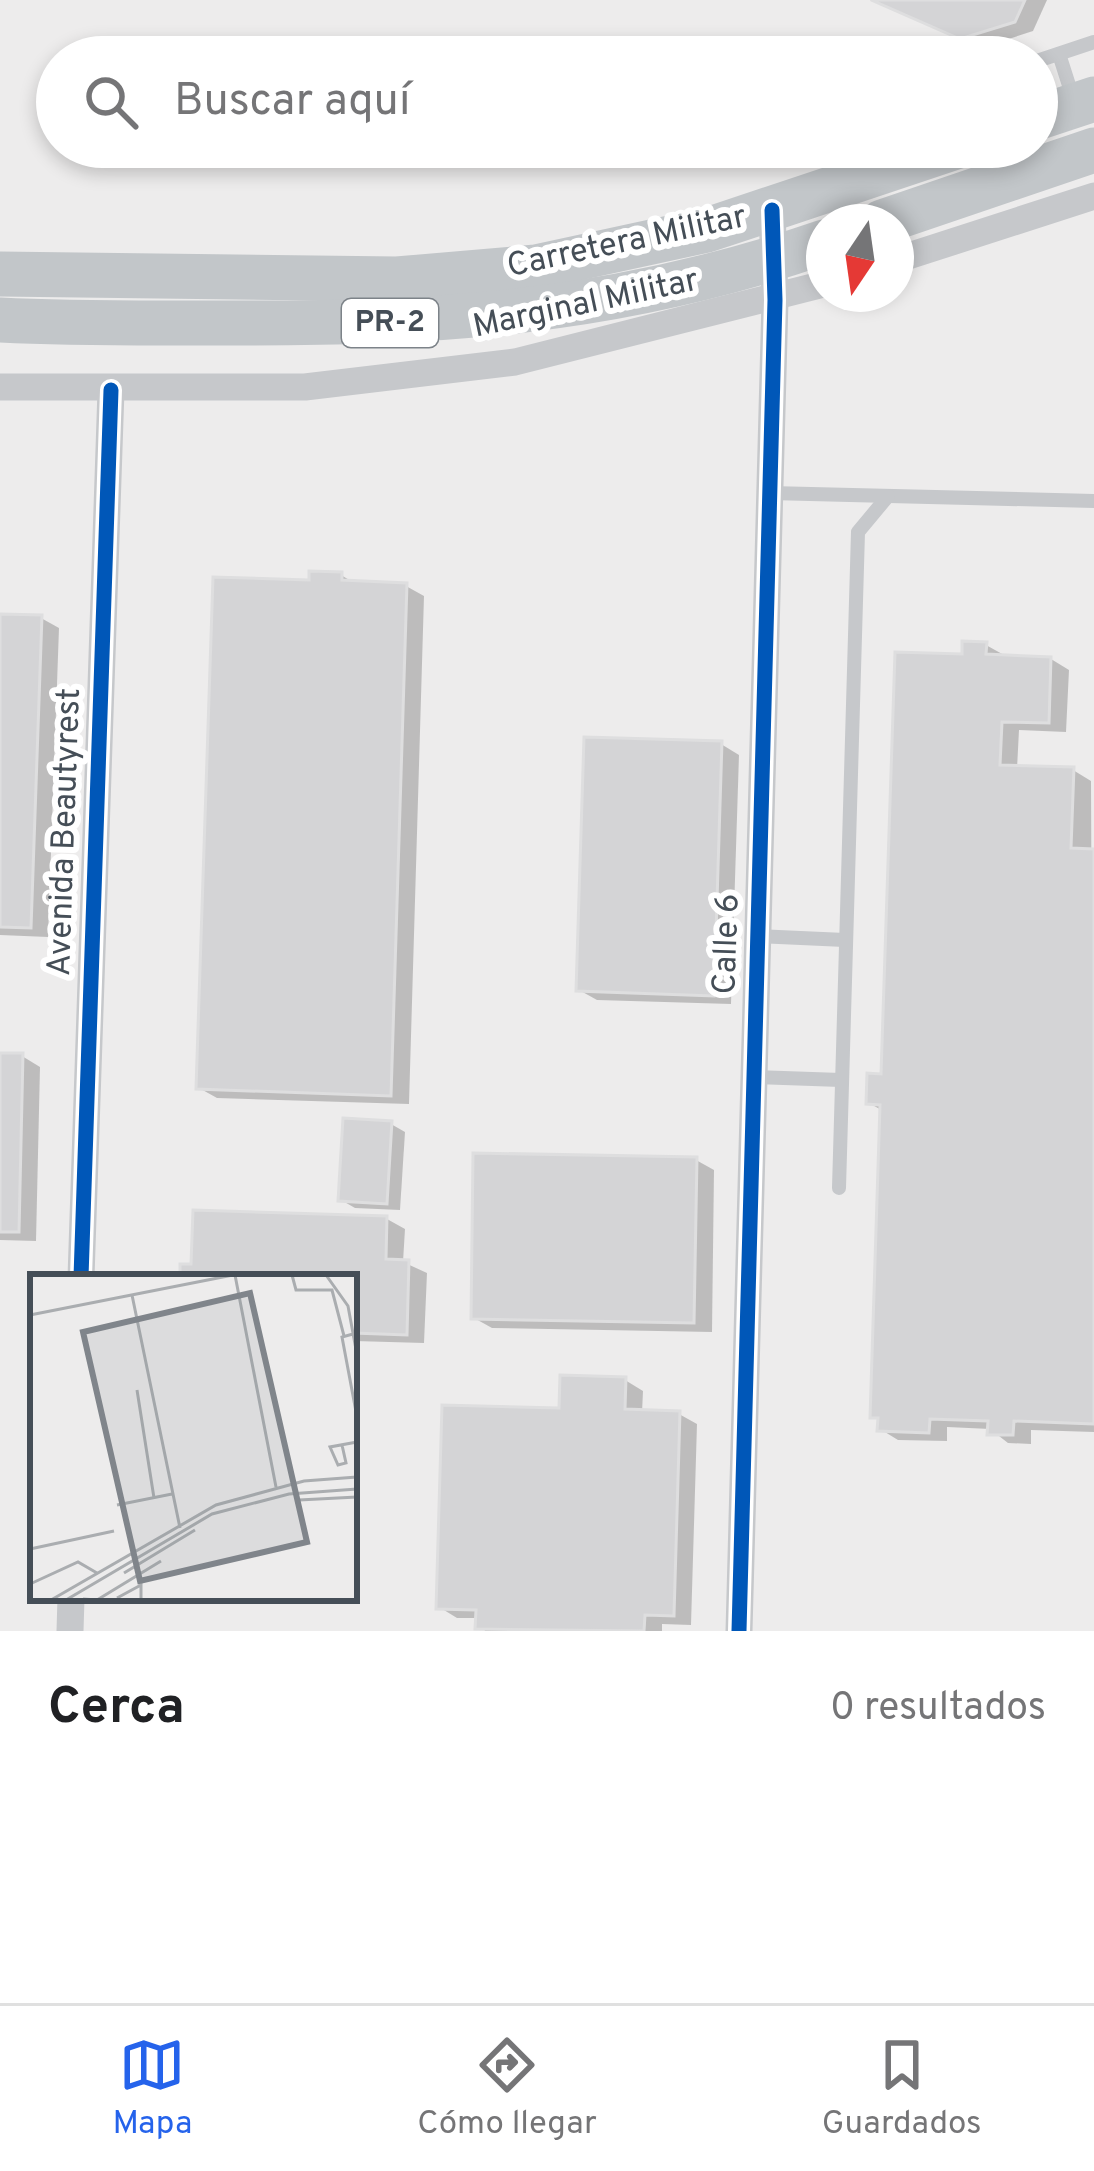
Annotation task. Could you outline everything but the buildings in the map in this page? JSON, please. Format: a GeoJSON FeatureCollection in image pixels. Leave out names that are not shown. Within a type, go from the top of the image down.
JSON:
{"type":"FeatureCollection","features":[{"type":"Feature","properties":{"kind":"main road"},"geometry":{"type":"LineString","coordinates":[[1058,162],[1094,150]]}},
{"type":"Feature","properties":{"kind":"main road","name":"Carretera Militar"},"geometry":{"type":"LineString","coordinates":[[0,274],[471,275],[609,254],[772,210],[895,168]]}},
{"type":"Feature","properties":{"kind":"main road"},"geometry":{"type":"LineString","coordinates":[[914,211],[1041,168]]}},
{"type":"Feature","properties":{"kind":"main road","name":"Carretera Militar"},"geometry":{"type":"LineString","coordinates":[[0,320],[399,323],[483,318],[665,288],[774,280],[806,256]]}},
{"type":"Feature","properties":{"kind":"street"},"geometry":{"type":"LineString","coordinates":[[914,254],[1094,196]]}},
{"type":"Feature","properties":{"kind":"street","name":"Calle 6"},"geometry":{"type":"LineString","coordinates":[[739,1631],[770,493],[772,210]]}},
{"type":"Feature","properties":{"kind":"street","name":"Marginal Militar"},"geometry":{"type":"LineString","coordinates":[[0,387],[304,387],[515,362],[774,280],[806,283]]}},
{"type":"Feature","properties":{"kind":"street","name":"Avenida Beautyrest"},"geometry":{"type":"LineString","coordinates":[[82,1274],[111,390]]}},
{"type":"Feature","properties":{"kind":"street"},"geometry":{"type":"LineString","coordinates":[[70,1631],[71,1601]]}},
{"type":"Feature","properties":{"kind":"lane"},"geometry":{"type":"LineString","coordinates":[[1069,108],[1059,54],[1094,42]]}},
{"type":"Feature","properties":{"kind":"lane"},"geometry":{"type":"LineString","coordinates":[[770,493],[1094,501]]}},
{"type":"Feature","properties":{"kind":"lane"},"geometry":{"type":"LineString","coordinates":[[839,1188],[857,532],[888,496]]}},
{"type":"Feature","properties":{"kind":"lane"},"geometry":{"type":"LineString","coordinates":[[758,936],[845,940]]}},
{"type":"Feature","properties":{"kind":"lane"},"geometry":{"type":"LineString","coordinates":[[754,1077],[842,1080]]}},
{"type":"Feature","properties":{"kind":"cycle path"},"geometry":{"type":"LineString","coordinates":[[739,1631],[775,300],[772,210]]}},
{"type":"Feature","properties":{"kind":"cycle path"},"geometry":{"type":"LineString","coordinates":[[81,1274],[111,390]]}}]}
